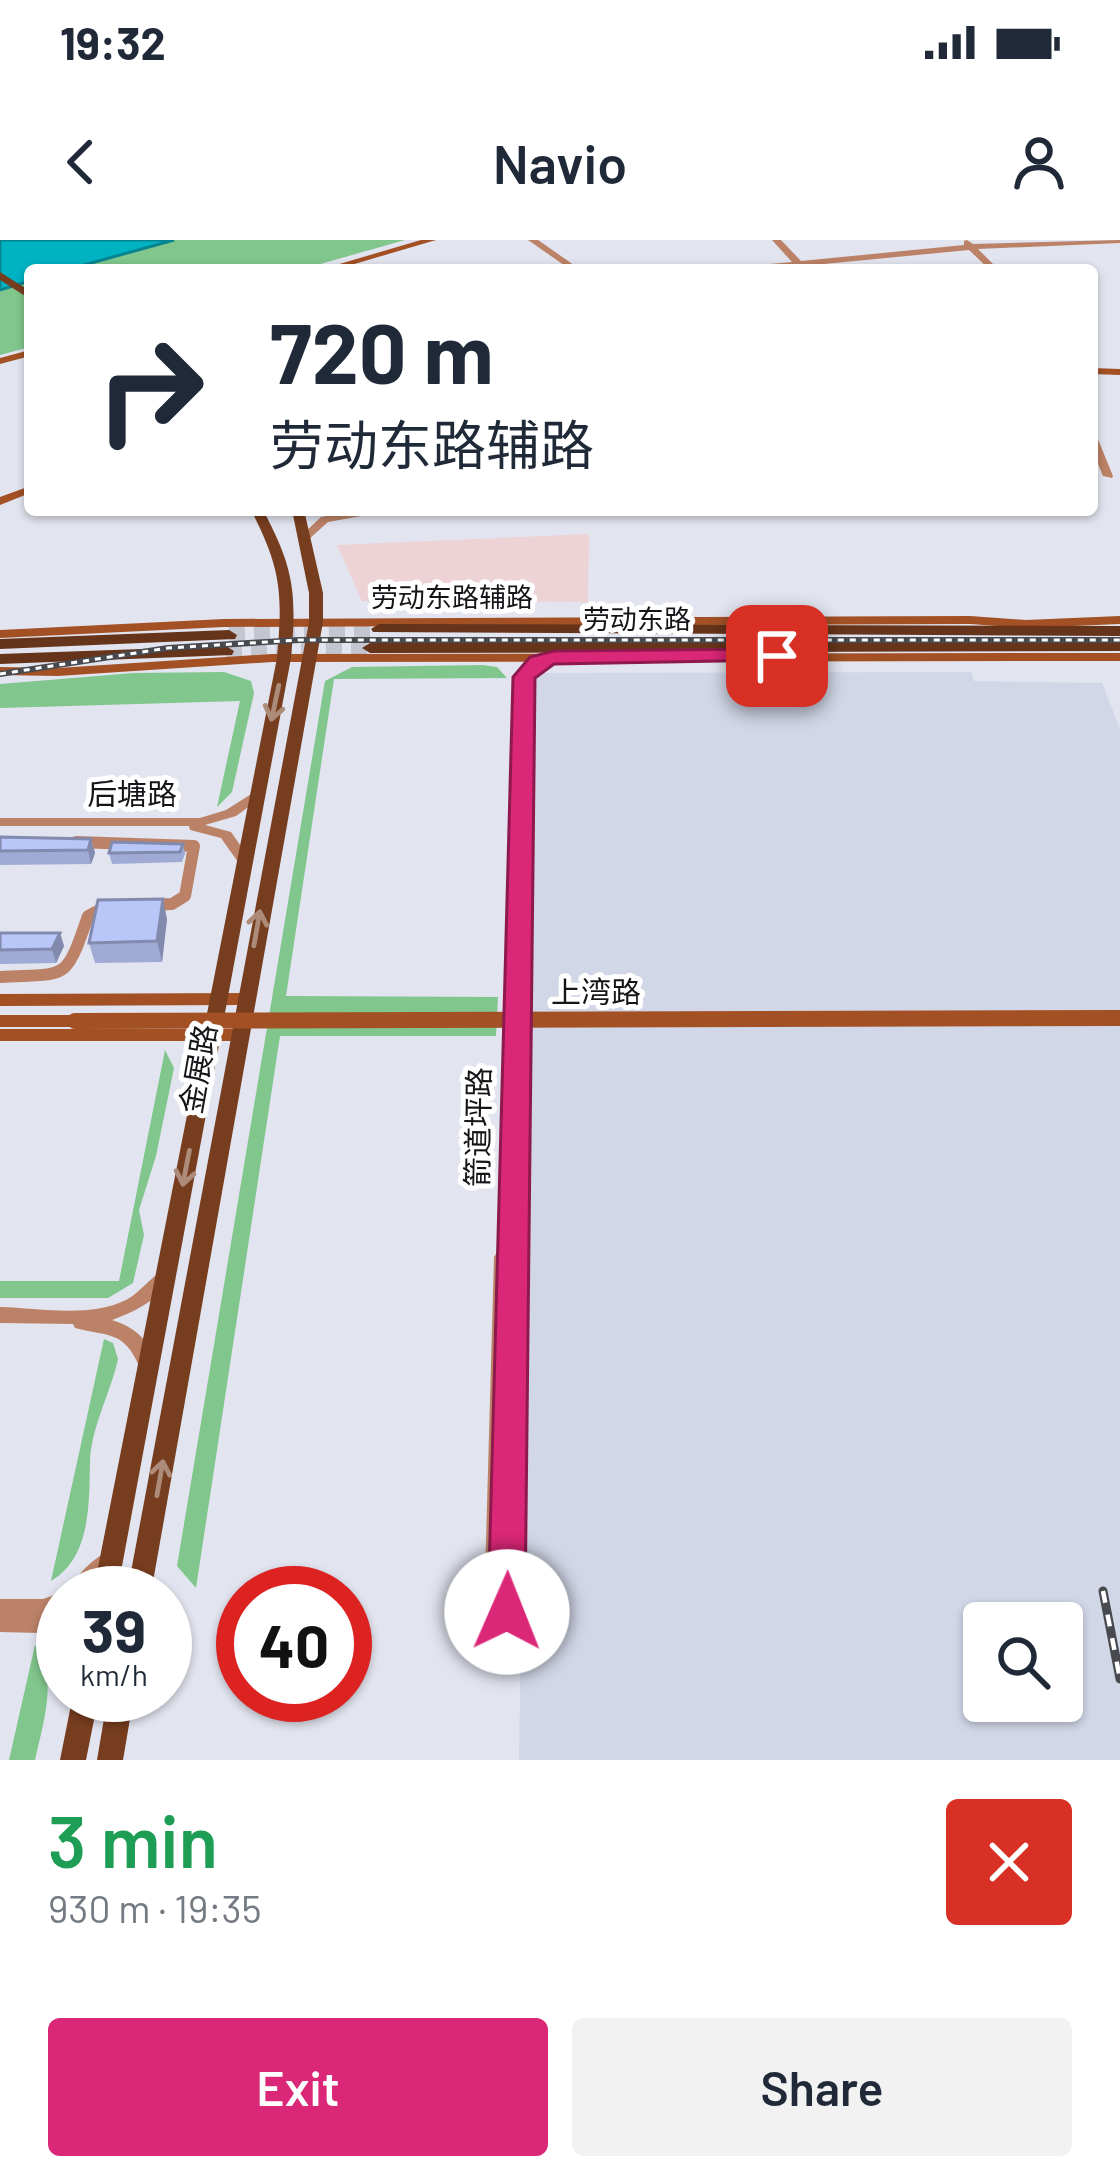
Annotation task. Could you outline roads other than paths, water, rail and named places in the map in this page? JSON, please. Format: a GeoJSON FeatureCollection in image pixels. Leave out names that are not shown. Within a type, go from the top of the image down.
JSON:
{"type":"FeatureCollection","features":[{"type":"Feature","properties":{"kind":"highway","name":"劳动东路"},"geometry":{"type":"LineString","coordinates":[[379,629],[1120,631]]}},
{"type":"Feature","properties":{"kind":"highway"},"geometry":{"type":"LineString","coordinates":[[0,644],[228,643],[0,658]]}},
{"type":"Feature","properties":{"kind":"highway","name":"劳动东路"},"geometry":{"type":"LineString","coordinates":[[370,648],[1120,646]]}},
{"type":"Feature","properties":{"kind":"main road"},"geometry":{"type":"LineString","coordinates":[[334,264],[419,240]]}},
{"type":"Feature","properties":{"kind":"main road"},"geometry":{"type":"LineString","coordinates":[[347,264],[431,240]]}},
{"type":"Feature","properties":{"kind":"main road","name":"金展路"},"geometry":{"type":"LineString","coordinates":[[260,516],[285,560]]}},
{"type":"Feature","properties":{"kind":"main road","name":"金展路"},"geometry":{"type":"LineString","coordinates":[[110,1566],[284,658],[288,622],[285,560],[296,532]]}},
{"type":"Feature","properties":{"kind":"main road","name":"金展路"},"geometry":{"type":"LineString","coordinates":[[144,1566],[316,622],[316,593],[296,532]]}},
{"type":"Feature","properties":{"kind":"main road","name":"劳动东路辅路"},"geometry":{"type":"LineString","coordinates":[[0,634],[288,622],[934,620],[1017,628],[1064,620],[1120,620]]}},
{"type":"Feature","properties":{"kind":"main road"},"geometry":{"type":"LineString","coordinates":[[984,646],[1077,656]]}},
{"type":"Feature","properties":{"kind":"main road","name":"劳动东路辅路"},"geometry":{"type":"LineString","coordinates":[[0,671],[284,658],[1120,657]]}},
{"type":"Feature","properties":{"kind":"main road"},"geometry":{"type":"LineString","coordinates":[[0,1000],[245,999]]}},
{"type":"Feature","properties":{"kind":"main road","name":"上湾路"},"geometry":{"type":"LineString","coordinates":[[0,1021],[76,1016],[1120,1009]]}},
{"type":"Feature","properties":{"kind":"main road","name":"上湾路"},"geometry":{"type":"LineString","coordinates":[[0,1012],[1120,1018]]}},
{"type":"Feature","properties":{"kind":"main road"},"geometry":{"type":"LineString","coordinates":[[0,1035],[238,1035]]}},
{"type":"Feature","properties":{"kind":"main road"},"geometry":{"type":"LineString","coordinates":[[73,1760],[81,1722]]}},
{"type":"Feature","properties":{"kind":"main road"},"geometry":{"type":"LineString","coordinates":[[110,1760],[117,1722]]}},
{"type":"Feature","properties":{"kind":"street"},"geometry":{"type":"LineString","coordinates":[[529,240],[565,264]]}},
{"type":"Feature","properties":{"kind":"street"},"geometry":{"type":"LineString","coordinates":[[773,240],[795,264]]}},
{"type":"Feature","properties":{"kind":"street"},"geometry":{"type":"LineString","coordinates":[[813,264],[966,245],[1120,242]]}},
{"type":"Feature","properties":{"kind":"street"},"geometry":{"type":"LineString","coordinates":[[296,532],[342,516]]}},
{"type":"Feature","properties":{"kind":"street","name":"箭道坪路"},"geometry":{"type":"LineString","coordinates":[[490,658],[505,663],[517,677],[501,1612],[521,729],[527,671],[554,658]]}},
{"type":"Feature","properties":{"kind":"street","name":"后塘路"},"geometry":{"type":"LineString","coordinates":[[0,825],[201,822],[231,813],[256,795]]}},
{"type":"Feature","properties":{"kind":"street","name":"后塘路"},"geometry":{"type":"LineString","coordinates":[[0,825],[202,828],[231,839],[243,859]]}},
{"type":"Feature","properties":{"kind":"street"},"geometry":{"type":"LineString","coordinates":[[69,842],[174,841],[194,846],[196,854],[182,900],[142,904]]}},
{"type":"Feature","properties":{"kind":"street"},"geometry":{"type":"LineString","coordinates":[[0,976],[64,973],[88,916],[103,906],[120,905]]}},
{"type":"Feature","properties":{"kind":"street"},"geometry":{"type":"LineString","coordinates":[[0,1320],[118,1312],[151,1295],[166,1274]]}},
{"type":"Feature","properties":{"kind":"street"},"geometry":{"type":"LineString","coordinates":[[0,1320],[115,1328],[142,1348],[147,1371]]}},
{"type":"Feature","properties":{"kind":"street"},"geometry":{"type":"LineString","coordinates":[[102,1566],[112,1555]]}},
{"type":"Feature","properties":{"kind":"street"},"geometry":{"type":"LineString","coordinates":[[0,1609],[36,1609]]}},
{"type":"Feature","properties":{"kind":"street"},"geometry":{"type":"LineString","coordinates":[[0,1622],[36,1623]]}},
{"type":"Feature","properties":{"kind":"water"},"geometry":{"type":"Polygon","coordinates":[[[0,240],[174,240],[88,264],[24,264],[24,283],[0,290],[0,240]]]}},
{"type":"Feature","properties":{"kind":"tunnel"},"geometry":{"type":"LineString","coordinates":[[229,635],[379,629]]}},
{"type":"Feature","properties":{"kind":"tunnel"},"geometry":{"type":"LineString","coordinates":[[226,651],[370,648]]}},
{"type":"Feature","properties":{"kind":"railway"},"geometry":{"type":"LineString","coordinates":[[0,674],[168,648],[299,640],[1120,640]]}},
{"type":"Feature","properties":{"kind":"railway"},"geometry":{"type":"LineString","coordinates":[[1103,1591],[1120,1679]]}}]}
